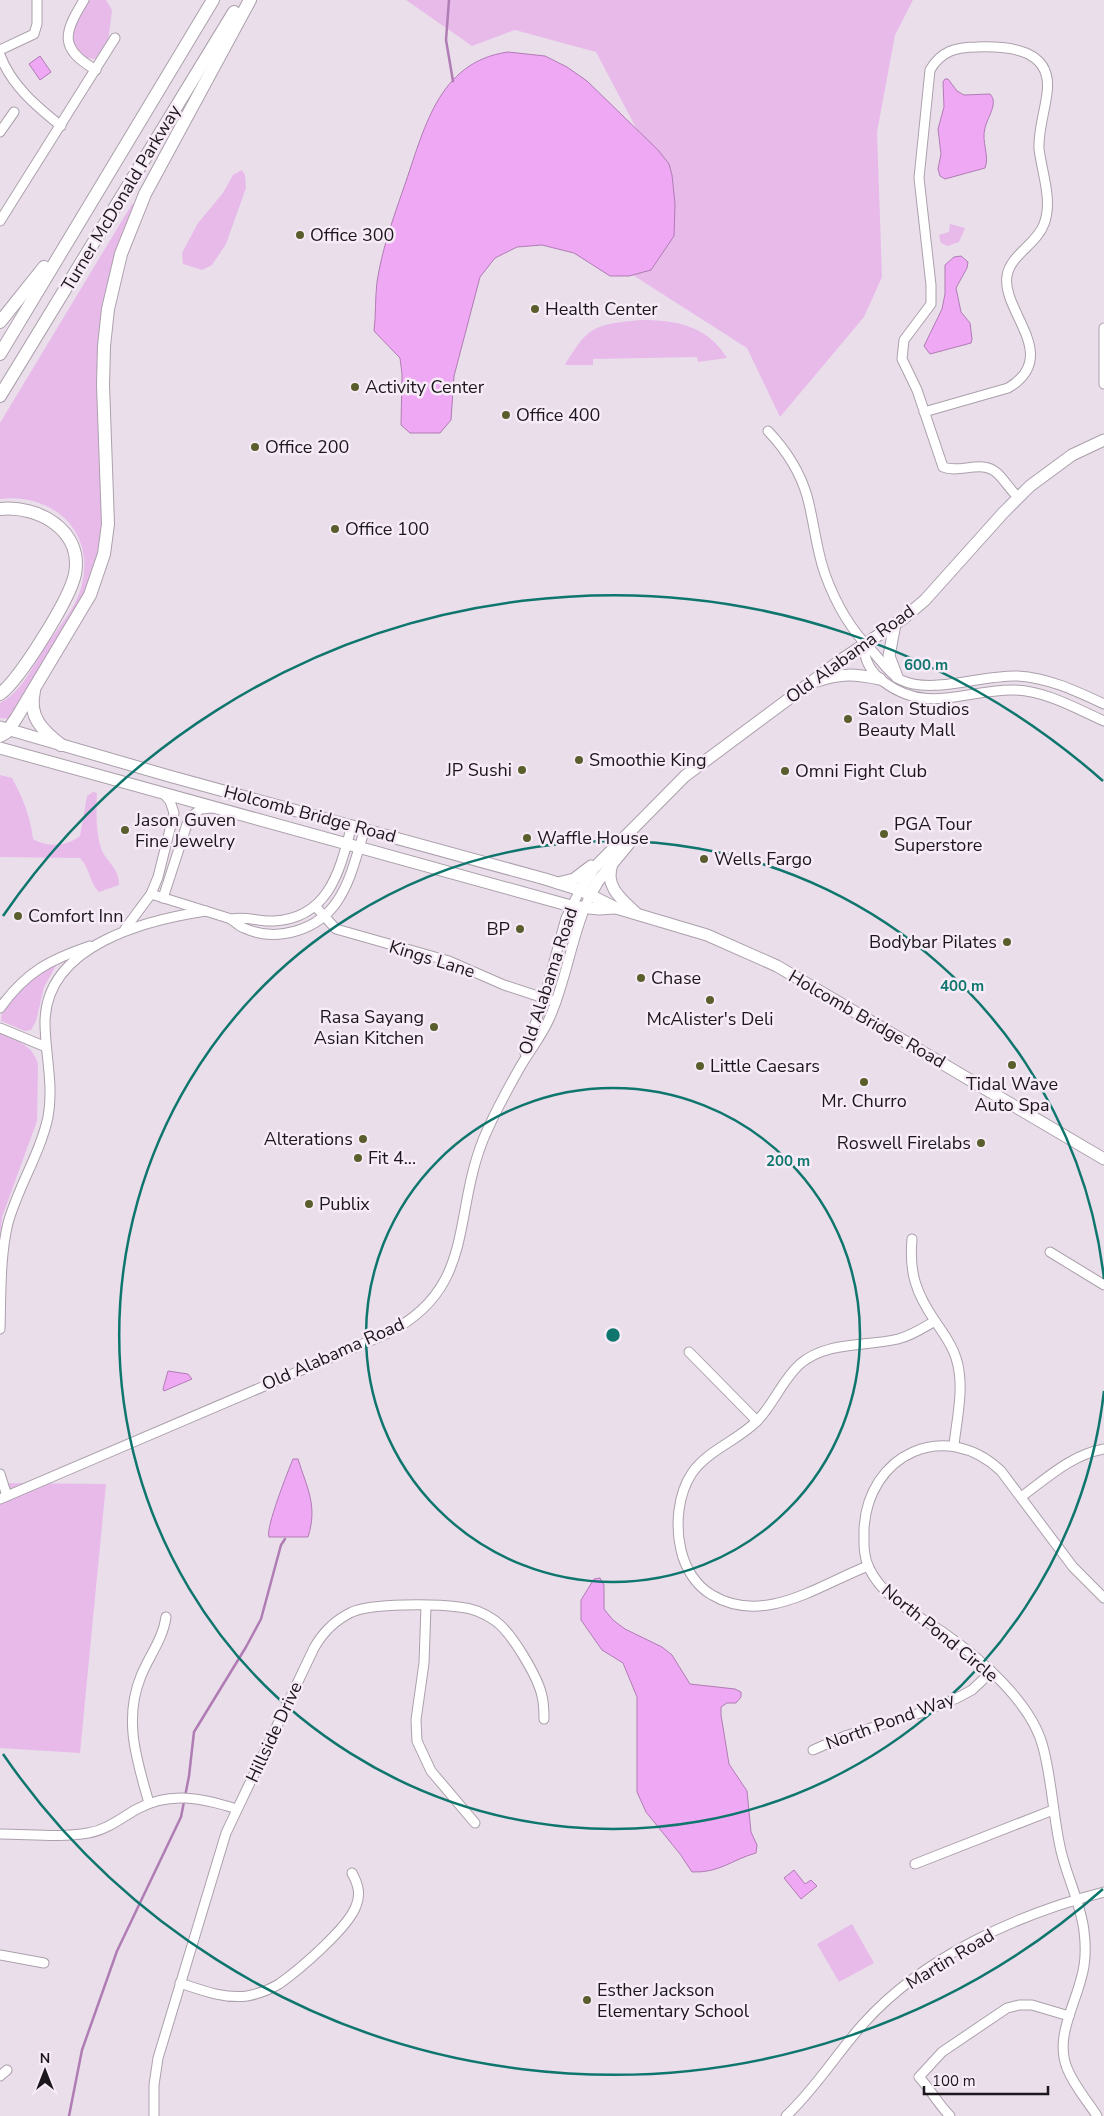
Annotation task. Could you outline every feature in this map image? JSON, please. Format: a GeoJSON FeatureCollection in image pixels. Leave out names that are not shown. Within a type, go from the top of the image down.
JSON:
{"type":"FeatureCollection","features":[{"type":"Feature","properties":{"kind":"highway","name":"Turner McDonald Parkway"},"geometry":{"type":"LineString","coordinates":[[0,354],[213,0]]}},
{"type":"Feature","properties":{"kind":"highway","name":"Turner McDonald Parkway"},"geometry":{"type":"LineString","coordinates":[[0,396],[242,0]]}},
{"type":"Feature","properties":{"kind":"highway"},"geometry":{"type":"LineString","coordinates":[[3,731],[37,682],[90,595],[101,568],[106,547],[108,508],[103,384],[104,346],[108,309],[121,254],[145,194],[250,0]]}},
{"type":"Feature","properties":{"kind":"highway"},"geometry":{"type":"LineString","coordinates":[[0,322],[70,237]]}},
{"type":"Feature","properties":{"kind":"highway"},"geometry":{"type":"LineString","coordinates":[[0,509],[14,508],[34,512],[57,524],[72,545],[76,568],[71,587],[54,617],[12,684],[0,694]]}},
{"type":"Feature","properties":{"kind":"highway"},"geometry":{"type":"LineString","coordinates":[[37,682],[32,699],[34,715],[41,728],[61,744]]}},
{"type":"Feature","properties":{"kind":"main road","name":"Old Alabama Road"},"geometry":{"type":"LineString","coordinates":[[585,893],[611,858],[629,844],[656,804],[697,766],[863,644],[895,624],[925,600],[1018,498],[1056,466],[1084,449],[1104,440]]}},
{"type":"Feature","properties":{"kind":"main road"},"geometry":{"type":"LineString","coordinates":[[895,624],[889,656],[897,677]]}},
{"type":"Feature","properties":{"kind":"main road"},"geometry":{"type":"LineString","coordinates":[[808,684],[836,675],[853,674],[880,679]]}},
{"type":"Feature","properties":{"kind":"main road","name":"Holcomb Bridge Road"},"geometry":{"type":"LineString","coordinates":[[3,731],[61,744],[558,883],[585,893],[616,908],[707,935],[777,966],[1104,1160]]}},
{"type":"Feature","properties":{"kind":"main road","name":"Holcomb Bridge Road"},"geometry":{"type":"LineString","coordinates":[[0,748],[571,906],[616,908]]}},
{"type":"Feature","properties":{"kind":"main road"},"geometry":{"type":"LineString","coordinates":[[558,883],[574,878],[611,858]]}},
{"type":"Feature","properties":{"kind":"main road"},"geometry":{"type":"LineString","coordinates":[[611,858],[609,873],[611,885],[637,914]]}},
{"type":"Feature","properties":{"kind":"street"},"geometry":{"type":"LineString","coordinates":[[38,0],[37,24],[34,34],[0,56],[12,78],[27,97],[61,126]]}},
{"type":"Feature","properties":{"kind":"street"},"geometry":{"type":"LineString","coordinates":[[84,0],[68,28],[68,41],[74,55],[96,70]]}},
{"type":"Feature","properties":{"kind":"street"},"geometry":{"type":"LineString","coordinates":[[0,221],[115,38]]}},
{"type":"Feature","properties":{"kind":"street"},"geometry":{"type":"LineString","coordinates":[[924,412],[1008,388],[1018,382],[1029,365],[1029,346],[1024,327],[1010,294],[1007,275],[1009,268],[1040,234],[1046,218],[1047,204],[1039,147],[1048,90],[1045,69],[1038,59],[1012,48],[977,46],[953,48],[938,58],[928,74],[919,178],[931,285],[931,304],[904,340],[902,358],[924,412],[943,467],[980,466],[990,468],[998,473],[1018,498]]}},
{"type":"Feature","properties":{"kind":"street"},"geometry":{"type":"LineString","coordinates":[[0,132],[14,112]]}},
{"type":"Feature","properties":{"kind":"street"},"geometry":{"type":"LineString","coordinates":[[1104,328],[1104,384]]}},
{"type":"Feature","properties":{"kind":"street"},"geometry":{"type":"LineString","coordinates":[[768,431],[786,452],[806,494],[825,573],[842,612],[863,644],[872,651],[885,669],[897,677],[917,684],[933,685],[1002,676],[1033,678],[1064,686],[1104,704]]}},
{"type":"Feature","properties":{"kind":"street"},"geometry":{"type":"LineString","coordinates":[[863,644],[865,662],[880,679],[896,691],[922,700],[1014,690],[1042,694],[1104,721]]}},
{"type":"Feature","properties":{"kind":"street"},"geometry":{"type":"LineString","coordinates":[[124,930],[151,894],[173,820],[173,808],[162,793]]}},
{"type":"Feature","properties":{"kind":"street"},"geometry":{"type":"LineString","coordinates":[[163,898],[189,818],[201,809],[214,807]]}},
{"type":"Feature","properties":{"kind":"street"},"geometry":{"type":"LineString","coordinates":[[232,919],[243,917],[272,921],[284,920],[315,906],[334,882],[352,825]]}},
{"type":"Feature","properties":{"kind":"street"},"geometry":{"type":"LineString","coordinates":[[151,894],[232,919],[243,928],[274,934],[300,930],[324,918],[332,909],[345,887],[365,829]]}},
{"type":"Feature","properties":{"kind":"street","name":"Old Alabama Road"},"geometry":{"type":"LineString","coordinates":[[4,1498],[377,1338],[414,1317],[437,1294],[452,1266],[459,1244],[479,1152],[519,1068],[544,998],[571,906],[585,893]]}},
{"type":"Feature","properties":{"kind":"street","name":"Old Alabama Road"},"geometry":{"type":"LineString","coordinates":[[519,1068],[543,1033],[556,1002],[577,926],[584,908],[585,893]]}},
{"type":"Feature","properties":{"kind":"street","name":"Kings Lane"},"geometry":{"type":"LineString","coordinates":[[315,906],[336,929],[457,964],[556,1002]]}},
{"type":"Feature","properties":{"kind":"street"},"geometry":{"type":"LineString","coordinates":[[0,1329],[3,1251],[7,1226],[40,1142],[49,1108],[51,1086],[45,1020],[51,996],[57,983],[70,966],[100,943],[124,930],[172,916],[206,911]]}},
{"type":"Feature","properties":{"kind":"street"},"geometry":{"type":"LineString","coordinates":[[0,1008],[18,985],[38,968],[67,954],[100,943]]}},
{"type":"Feature","properties":{"kind":"street"},"geometry":{"type":"LineString","coordinates":[[0,1028],[46,1047]]}},
{"type":"Feature","properties":{"kind":"street"},"geometry":{"type":"LineString","coordinates":[[912,1238],[910,1262],[918,1293],[952,1347],[959,1372],[960,1393],[954,1445]]}},
{"type":"Feature","properties":{"kind":"street"},"geometry":{"type":"LineString","coordinates":[[1050,1252],[1104,1285]]}},
{"type":"Feature","properties":{"kind":"street"},"geometry":{"type":"LineString","coordinates":[[868,1566],[781,1603],[760,1608],[742,1607],[723,1602],[707,1592],[694,1579],[684,1560],[678,1540],[680,1507],[684,1487],[692,1473],[703,1460],[738,1437],[757,1421],[792,1372],[812,1356],[835,1347],[900,1338],[935,1321]]}},
{"type":"Feature","properties":{"kind":"street"},"geometry":{"type":"LineString","coordinates":[[689,1352],[757,1421]]}},
{"type":"Feature","properties":{"kind":"street","name":"North Pond Circle"},"geometry":{"type":"LineString","coordinates":[[1097,2116],[1073,2081],[1066,2067],[1063,2042],[1069,2016],[1082,1977],[1086,1954],[1084,1929],[1061,1852],[1044,1748],[1037,1728],[1018,1699],[946,1634],[890,1597],[868,1566],[864,1546],[865,1523],[873,1494],[882,1477],[896,1462],[913,1451],[933,1446],[954,1445],[973,1451],[990,1460],[1001,1471],[1072,1567],[1104,1598]]}},
{"type":"Feature","properties":{"kind":"street"},"geometry":{"type":"LineString","coordinates":[[1021,1497],[1070,1461],[1090,1451],[1104,1449]]}},
{"type":"Feature","properties":{"kind":"street"},"geometry":{"type":"LineString","coordinates":[[0,1474],[4,1498]]}},
{"type":"Feature","properties":{"kind":"street"},"geometry":{"type":"LineString","coordinates":[[426,1606],[424,1663],[416,1720],[417,1741],[431,1771],[475,1823]]}},
{"type":"Feature","properties":{"kind":"street","name":"Hillside Drive"},"geometry":{"type":"LineString","coordinates":[[154,2116],[154,2084],[158,2058],[215,1864],[237,1809],[314,1648],[326,1630],[343,1617],[363,1609],[426,1606],[459,1607],[477,1610],[494,1619],[508,1631],[517,1645],[542,1695],[544,1719]]}},
{"type":"Feature","properties":{"kind":"street"},"geometry":{"type":"LineString","coordinates":[[149,1803],[134,1751],[132,1714],[139,1679],[162,1633],[166,1617]]}},
{"type":"Feature","properties":{"kind":"street","name":"North Pond Way"},"geometry":{"type":"LineString","coordinates":[[813,1750],[845,1736],[957,1698],[972,1690],[990,1673]]}},
{"type":"Feature","properties":{"kind":"street"},"geometry":{"type":"LineString","coordinates":[[0,1834],[88,1833],[109,1826],[149,1803],[167,1798],[188,1797],[237,1809]]}},
{"type":"Feature","properties":{"kind":"street"},"geometry":{"type":"LineString","coordinates":[[916,1864],[1053,1810]]}},
{"type":"Feature","properties":{"kind":"street"},"geometry":{"type":"LineString","coordinates":[[180,1983],[216,1994],[234,1997],[257,1994],[278,1984],[350,1918],[359,1894],[357,1883],[352,1873]]}},
{"type":"Feature","properties":{"kind":"street","name":"Martin Road"},"geometry":{"type":"LineString","coordinates":[[786,2116],[816,2084],[864,2023],[906,1984],[938,1962],[993,1932],[1033,1914],[1076,1899],[1104,1892]]}},
{"type":"Feature","properties":{"kind":"street"},"geometry":{"type":"LineString","coordinates":[[0,1955],[44,1963]]}},
{"type":"Feature","properties":{"kind":"street"},"geometry":{"type":"LineString","coordinates":[[950,2116],[935,2101],[930,2090],[919,2077],[942,2052],[1000,2012],[1013,2006],[1032,2005],[1069,2016]]}},
{"type":"Feature","properties":{"kind":"shaded area"},"geometry":{"type":"Polygon","coordinates":[[[88,0],[106,0],[112,10],[108,42],[95,59],[81,57],[71,46],[74,23],[88,0]]]}},
{"type":"Feature","properties":{"kind":"shaded area"},"geometry":{"type":"Polygon","coordinates":[[[406,0],[913,0],[895,35],[877,132],[882,277],[864,317],[780,417],[747,348],[628,272],[661,175],[596,52],[515,30],[472,46],[406,0]]]}},
{"type":"Feature","properties":{"kind":"shaded area"},"geometry":{"type":"Polygon","coordinates":[[[508,52],[545,56],[567,67],[587,81],[658,150],[669,164],[672,175],[675,204],[674,236],[651,270],[629,276],[610,276],[574,253],[542,245],[517,247],[495,258],[480,277],[454,376],[451,420],[440,433],[410,433],[401,425],[402,374],[400,358],[374,331],[377,282],[382,258],[392,222],[419,144],[437,102],[449,84],[465,69],[484,58],[508,52]]]}},
{"type":"Feature","properties":{"kind":"shaded area"},"geometry":{"type":"Polygon","coordinates":[[[40,56],[51,72],[40,80],[29,64],[40,56]]]}},
{"type":"Feature","properties":{"kind":"shaded area"},"geometry":{"type":"Polygon","coordinates":[[[945,79],[948,79],[957,91],[964,95],[990,94],[993,106],[984,133],[987,159],[985,168],[945,179],[940,176],[938,169],[941,154],[938,129],[944,107],[943,82],[945,79]]]}},
{"type":"Feature","properties":{"kind":"shaded area"},"geometry":{"type":"Polygon","coordinates":[[[242,170],[245,175],[246,188],[226,244],[212,265],[202,270],[183,264],[182,253],[198,223],[223,193],[233,175],[242,170]]]}},
{"type":"Feature","properties":{"kind":"shaded area"},"geometry":{"type":"Polygon","coordinates":[[[132,204],[135,206],[111,278],[104,532],[90,584],[10,719],[0,718],[0,703],[20,687],[76,602],[82,584],[84,565],[82,547],[75,532],[65,519],[52,509],[37,502],[19,499],[0,499],[0,423],[132,204]]]}},
{"type":"Feature","properties":{"kind":"shaded area"},"geometry":{"type":"Polygon","coordinates":[[[950,224],[965,228],[959,242],[948,246],[941,243],[939,235],[949,232],[950,224]]]}},
{"type":"Feature","properties":{"kind":"shaded area"},"geometry":{"type":"Polygon","coordinates":[[[961,256],[968,262],[967,268],[956,288],[961,312],[970,323],[971,343],[930,354],[924,346],[942,309],[945,294],[945,265],[954,257],[961,256]]]}},
{"type":"Feature","properties":{"kind":"shaded area"},"geometry":{"type":"Polygon","coordinates":[[[640,320],[678,323],[700,331],[719,347],[727,358],[698,362],[697,357],[593,359],[593,365],[565,365],[580,342],[594,329],[640,320]]]}},
{"type":"Feature","properties":{"kind":"shaded area"},"geometry":{"type":"Polygon","coordinates":[[[0,775],[12,778],[26,807],[33,839],[45,844],[64,844],[80,836],[87,796],[93,792],[97,793],[96,806],[99,842],[103,853],[117,873],[119,885],[99,892],[80,858],[0,857],[0,775]]]}},
{"type":"Feature","properties":{"kind":"shaded area"},"geometry":{"type":"Polygon","coordinates":[[[58,962],[44,987],[36,1021],[31,1030],[25,1031],[1,1021],[2,1012],[14,994],[31,979],[58,962]]]}},
{"type":"Feature","properties":{"kind":"shaded area"},"geometry":{"type":"Polygon","coordinates":[[[0,1034],[23,1044],[32,1052],[38,1064],[37,1121],[2,1217],[0,1236],[0,1034]]]}},
{"type":"Feature","properties":{"kind":"shaded area"},"geometry":{"type":"Polygon","coordinates":[[[168,1371],[188,1374],[192,1379],[164,1391],[168,1371]]]}},
{"type":"Feature","properties":{"kind":"shaded area"},"geometry":{"type":"Polygon","coordinates":[[[293,1459],[298,1459],[312,1506],[311,1526],[308,1537],[269,1537],[270,1523],[293,1459]]]}},
{"type":"Feature","properties":{"kind":"shaded area"},"geometry":{"type":"Polygon","coordinates":[[[0,1483],[106,1484],[80,1753],[0,1748],[0,1483]]]}},
{"type":"Feature","properties":{"kind":"shaded area"},"geometry":{"type":"Polygon","coordinates":[[[600,1578],[604,1585],[604,1609],[613,1620],[625,1629],[662,1647],[672,1655],[690,1684],[735,1689],[741,1692],[741,1697],[736,1703],[727,1703],[721,1707],[721,1715],[729,1764],[747,1791],[751,1832],[757,1845],[756,1853],[718,1868],[702,1872],[692,1872],[646,1812],[637,1792],[637,1697],[623,1663],[602,1650],[581,1620],[581,1600],[594,1579],[600,1578]]]}},
{"type":"Feature","properties":{"kind":"shaded area"},"geometry":{"type":"Polygon","coordinates":[[[794,1870],[805,1884],[811,1880],[817,1886],[801,1899],[784,1878],[794,1870]]]}},
{"type":"Feature","properties":{"kind":"shaded area"},"geometry":{"type":"Polygon","coordinates":[[[852,1924],[874,1963],[839,1982],[817,1944],[852,1924]]]}},
{"type":"Feature","properties":{"kind":"waterway"},"geometry":{"type":"LineString","coordinates":[[449,0],[446,40],[453,81]]}},
{"type":"Feature","properties":{"kind":"waterway"},"geometry":{"type":"LineString","coordinates":[[69,2116],[82,2050],[117,1951],[181,1817],[189,1776],[194,1732],[261,1619],[281,1545],[285,1539]]}},
{"type":"Feature","properties":{"kind":"place","name":"Office 300"},"geometry":{"type":"Point","coordinates":[300,235]}},
{"type":"Feature","properties":{"kind":"place","name":"Health Center"},"geometry":{"type":"Point","coordinates":[535,309]}},
{"type":"Feature","properties":{"kind":"place","name":"Activity Center"},"geometry":{"type":"Point","coordinates":[355,387]}},
{"type":"Feature","properties":{"kind":"place","name":"Office 400"},"geometry":{"type":"Point","coordinates":[506,415]}},
{"type":"Feature","properties":{"kind":"place","name":"Office 200"},"geometry":{"type":"Point","coordinates":[255,447]}},
{"type":"Feature","properties":{"kind":"place","name":"Office 100"},"geometry":{"type":"Point","coordinates":[335,529]}},
{"type":"Feature","properties":{"kind":"place","name":"Salon Studios Beauty Mall"},"geometry":{"type":"Point","coordinates":[848,719]}},
{"type":"Feature","properties":{"kind":"place","name":"Smoothie King"},"geometry":{"type":"Point","coordinates":[579,760]}},
{"type":"Feature","properties":{"kind":"place","name":"JP Sushi"},"geometry":{"type":"Point","coordinates":[522,770]}},
{"type":"Feature","properties":{"kind":"place","name":"Omni Fight Club"},"geometry":{"type":"Point","coordinates":[785,771]}},
{"type":"Feature","properties":{"kind":"place","name":"Jason Guven Fine Jewelry"},"geometry":{"type":"Point","coordinates":[125,830]}},
{"type":"Feature","properties":{"kind":"place","name":"PGA Tour Superstore"},"geometry":{"type":"Point","coordinates":[884,834]}},
{"type":"Feature","properties":{"kind":"place","name":"Waffle House"},"geometry":{"type":"Point","coordinates":[527,838]}},
{"type":"Feature","properties":{"kind":"place","name":"Wells Fargo"},"geometry":{"type":"Point","coordinates":[704,859]}},
{"type":"Feature","properties":{"kind":"place","name":"Comfort Inn"},"geometry":{"type":"Point","coordinates":[18,916]}},
{"type":"Feature","properties":{"kind":"place","name":"BP"},"geometry":{"type":"Point","coordinates":[520,929]}},
{"type":"Feature","properties":{"kind":"place","name":"Bodybar Pilates"},"geometry":{"type":"Point","coordinates":[1007,942]}},
{"type":"Feature","properties":{"kind":"place","name":"Chase"},"geometry":{"type":"Point","coordinates":[641,978]}},
{"type":"Feature","properties":{"kind":"place","name":"McAlister's Deli"},"geometry":{"type":"Point","coordinates":[710,1000]}},
{"type":"Feature","properties":{"kind":"place","name":"Rasa Sayang Asian Kitchen"},"geometry":{"type":"Point","coordinates":[434,1027]}},
{"type":"Feature","properties":{"kind":"place","name":"Tidal Wave Auto Spa"},"geometry":{"type":"Point","coordinates":[1012,1065]}},
{"type":"Feature","properties":{"kind":"place","name":"Little Caesars"},"geometry":{"type":"Point","coordinates":[700,1066]}},
{"type":"Feature","properties":{"kind":"place","name":"Mr. Churro"},"geometry":{"type":"Point","coordinates":[864,1082]}},
{"type":"Feature","properties":{"kind":"place","name":"Alterations"},"geometry":{"type":"Point","coordinates":[363,1139]}},
{"type":"Feature","properties":{"kind":"place","name":"Roswell Firelabs"},"geometry":{"type":"Point","coordinates":[981,1143]}},
{"type":"Feature","properties":{"kind":"place","name":"Fit 4..."},"geometry":{"type":"Point","coordinates":[358,1158]}},
{"type":"Feature","properties":{"kind":"place","name":"Publix"},"geometry":{"type":"Point","coordinates":[309,1204]}},
{"type":"Feature","properties":{"kind":"place","name":"Esther Jackson Elementary School"},"geometry":{"type":"Point","coordinates":[587,2000]}}]}
